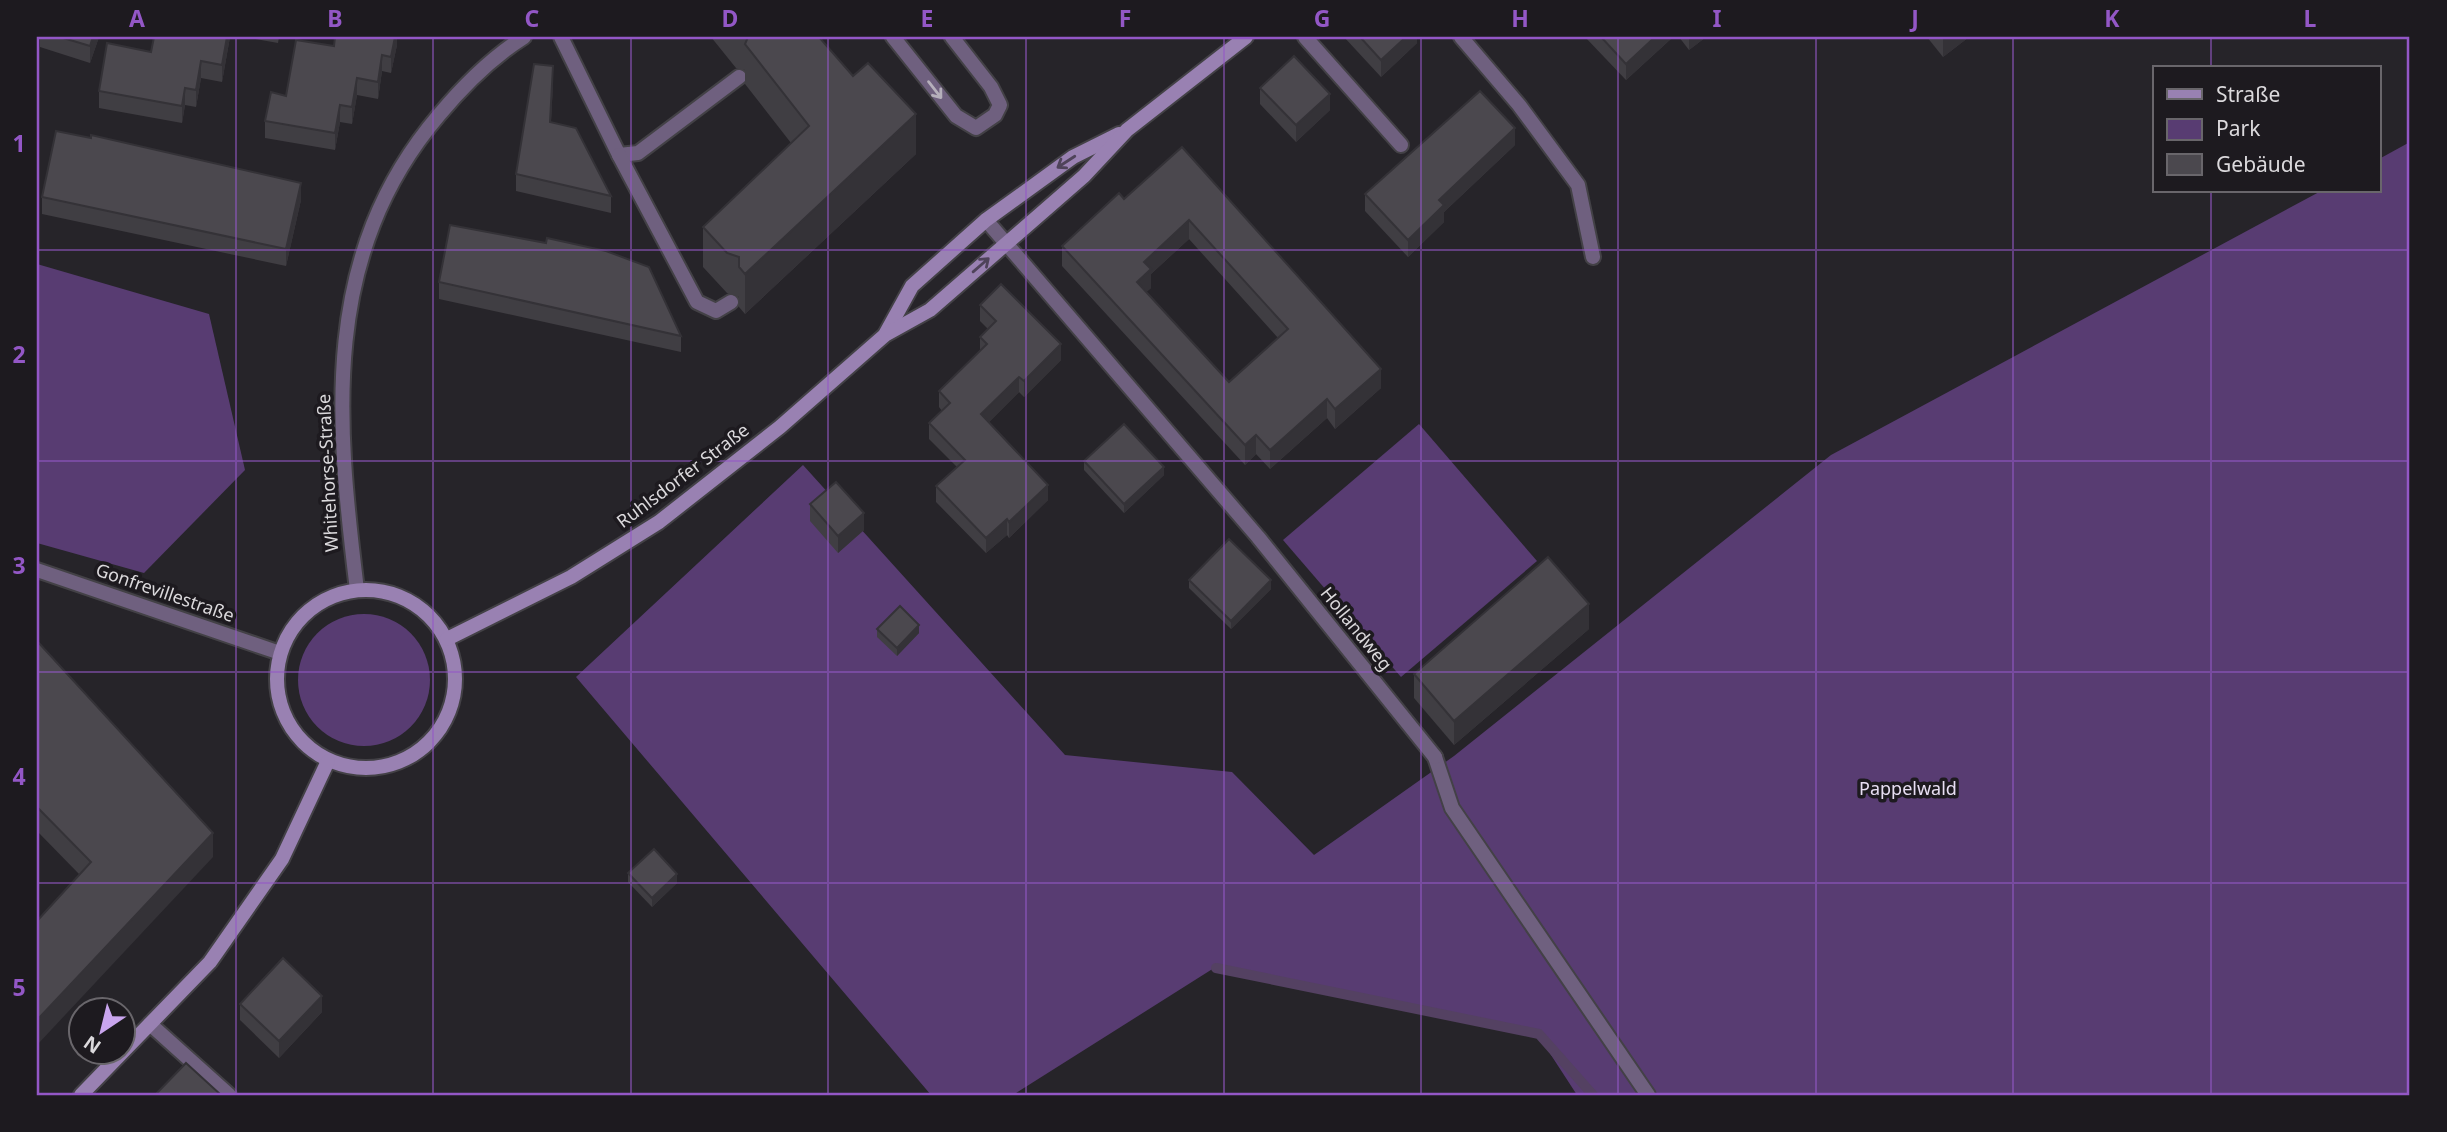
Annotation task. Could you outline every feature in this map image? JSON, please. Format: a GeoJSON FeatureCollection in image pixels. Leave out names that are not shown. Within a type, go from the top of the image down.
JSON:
{"type":"FeatureCollection","features":[{"type":"Feature","properties":{"kind":"main road","name":"Ruhlsdorfer Straße"},"geometry":{"type":"LineString","coordinates":[[447,639],[571,577],[659,522],[780,427],[886,335],[930,310],[1084,176],[1127,130],[1246,37]]}},
{"type":"Feature","properties":{"kind":"main road","name":"Ruhlsdorfer Straße"},"geometry":{"type":"LineString","coordinates":[[886,335],[912,286],[986,220],[1073,157],[1127,130]]}},
{"type":"Feature","properties":{"kind":"main road"},"geometry":{"type":"LineString","coordinates":[[357,590],[384,591],[410,601],[431,617],[447,639],[454,658],[454,698],[438,735],[406,760],[388,767],[368,769],[328,761],[307,747],[290,727],[279,704],[276,678],[280,653],[296,622],[323,600],[357,590]]}},
{"type":"Feature","properties":{"kind":"main road"},"geometry":{"type":"LineString","coordinates":[[81,1095],[210,962],[282,859],[328,761]]}},
{"type":"Feature","properties":{"kind":"street","name":"Whitehorse-Straße"},"geometry":{"type":"LineString","coordinates":[[357,590],[341,426],[346,328],[357,266],[398,172],[426,131],[466,84],[505,49],[524,37]]}},
{"type":"Feature","properties":{"kind":"street"},"geometry":{"type":"LineString","coordinates":[[561,37],[619,155],[697,302],[716,311],[731,302]]}},
{"type":"Feature","properties":{"kind":"street"},"geometry":{"type":"LineString","coordinates":[[893,37],[956,117],[976,128],[995,115],[1000,105],[991,87],[952,37]]}},
{"type":"Feature","properties":{"kind":"street"},"geometry":{"type":"LineString","coordinates":[[1305,37],[1401,145]]}},
{"type":"Feature","properties":{"kind":"street"},"geometry":{"type":"LineString","coordinates":[[1461,37],[1519,105],[1578,185],[1593,257]]}},
{"type":"Feature","properties":{"kind":"street"},"geometry":{"type":"LineString","coordinates":[[619,155],[638,153],[739,77]]}},
{"type":"Feature","properties":{"kind":"street","name":"Hollandweg"},"geometry":{"type":"LineString","coordinates":[[986,220],[1258,537],[1434,757],[1452,808],[1648,1095]]}},
{"type":"Feature","properties":{"kind":"street","name":"Gonfrevillestraße"},"geometry":{"type":"LineString","coordinates":[[37,570],[280,653]]}},
{"type":"Feature","properties":{"kind":"street"},"geometry":{"type":"LineString","coordinates":[[150,1024],[229,1095]]}},
{"type":"Feature","properties":{"kind":"green space","name":"Pappelwald"},"geometry":{"type":"Polygon","coordinates":[[[2410,142],[2410,1095],[1577,1095],[1538,1035],[1214,968],[1013,1095],[931,1095],[576,677],[803,465],[1065,755],[1232,772],[1314,855],[1454,756],[1831,455],[2319,192],[2380,192],[2380,158],[2410,142]]]}},
{"type":"Feature","properties":{"kind":"green space"},"geometry":{"type":"Polygon","coordinates":[[[37,264],[209,314],[245,470],[144,573],[37,543],[37,264]]]}},
{"type":"Feature","properties":{"kind":"green space"},"geometry":{"type":"Polygon","coordinates":[[[1419,424],[1537,561],[1401,677],[1283,540],[1419,424]]]}},
{"type":"Feature","properties":{"kind":"green space"},"geometry":{"type":"Polygon","coordinates":[[[364,614],[389,619],[411,633],[425,655],[430,680],[425,705],[411,727],[389,741],[364,746],[339,741],[317,727],[303,705],[298,680],[303,655],[317,633],[339,619],[364,614]]]}},
{"type":"Feature","properties":{"kind":"building"},"geometry":{"type":"Polygon","coordinates":[[[60,37],[93,37],[90,46],[60,37]]]}},
{"type":"Feature","properties":{"kind":"building"},"geometry":{"type":"Polygon","coordinates":[[[154,37],[227,37],[222,65],[201,61],[196,90],[185,88],[182,106],[99,91],[107,43],[151,52],[154,37]]]}},
{"type":"Feature","properties":{"kind":"building"},"geometry":{"type":"Polygon","coordinates":[[[335,37],[395,37],[391,57],[382,55],[378,82],[357,78],[352,107],[340,105],[335,133],[265,121],[271,92],[286,96],[296,40],[334,46],[335,37]]]}},
{"type":"Feature","properties":{"kind":"building"},"geometry":{"type":"Polygon","coordinates":[[[748,37],[819,37],[853,76],[868,63],[916,114],[745,274],[739,267],[739,257],[727,253],[703,227],[809,126],[745,44],[748,37]]]}},
{"type":"Feature","properties":{"kind":"building"},"geometry":{"type":"Polygon","coordinates":[[[1360,37],[1406,37],[1381,60],[1360,37]]]}},
{"type":"Feature","properties":{"kind":"building"},"geometry":{"type":"Polygon","coordinates":[[[1601,37],[1655,37],[1626,64],[1601,37]]]}},
{"type":"Feature","properties":{"kind":"building"},"geometry":{"type":"Polygon","coordinates":[[[1294,56],[1330,94],[1296,125],[1260,88],[1294,56]]]}},
{"type":"Feature","properties":{"kind":"building"},"geometry":{"type":"Polygon","coordinates":[[[534,64],[553,66],[550,122],[576,128],[611,196],[516,174],[534,64]]]}},
{"type":"Feature","properties":{"kind":"building"},"geometry":{"type":"Polygon","coordinates":[[[1480,91],[1515,128],[1439,200],[1444,205],[1408,240],[1365,194],[1480,91]]]}},
{"type":"Feature","properties":{"kind":"building"},"geometry":{"type":"Polygon","coordinates":[[[56,131],[91,138],[91,135],[301,183],[286,249],[42,197],[56,131]]]}},
{"type":"Feature","properties":{"kind":"building"},"geometry":{"type":"Polygon","coordinates":[[[1182,147],[1381,369],[1335,409],[1327,399],[1270,450],[1256,435],[1245,445],[1062,246],[1119,193],[1124,199],[1182,147]],[[1189,220],[1144,262],[1151,269],[1137,282],[1229,382],[1288,329],[1189,220]]]}},
{"type":"Feature","properties":{"kind":"building"},"geometry":{"type":"Polygon","coordinates":[[[450,225],[546,243],[547,238],[606,251],[649,267],[681,336],[439,282],[450,225]]]}},
{"type":"Feature","properties":{"kind":"building"},"geometry":{"type":"Polygon","coordinates":[[[1001,284],[1061,344],[1024,381],[1019,377],[981,414],[1048,485],[1009,522],[1007,519],[986,538],[936,486],[965,460],[929,423],[950,403],[939,391],[987,344],[980,337],[996,321],[980,305],[1001,284]]]}},
{"type":"Feature","properties":{"kind":"building"},"geometry":{"type":"Polygon","coordinates":[[[1124,424],[1164,467],[1124,504],[1084,461],[1124,424]]]}},
{"type":"Feature","properties":{"kind":"building"},"geometry":{"type":"Polygon","coordinates":[[[836,482],[864,513],[838,536],[810,504],[836,482]]]}},
{"type":"Feature","properties":{"kind":"building"},"geometry":{"type":"Polygon","coordinates":[[[1229,539],[1271,580],[1231,621],[1189,580],[1229,539]]]}},
{"type":"Feature","properties":{"kind":"building"},"geometry":{"type":"Polygon","coordinates":[[[1548,557],[1589,604],[1454,721],[1414,674],[1548,557]]]}},
{"type":"Feature","properties":{"kind":"building"},"geometry":{"type":"Polygon","coordinates":[[[900,606],[919,625],[897,648],[877,629],[900,606]]]}},
{"type":"Feature","properties":{"kind":"building"},"geometry":{"type":"Polygon","coordinates":[[[37,641],[213,833],[37,1020],[37,921],[91,862],[37,807],[37,641]]]}},
{"type":"Feature","properties":{"kind":"building"},"geometry":{"type":"Polygon","coordinates":[[[654,849],[677,874],[652,898],[628,873],[654,849]]]}},
{"type":"Feature","properties":{"kind":"building"},"geometry":{"type":"Polygon","coordinates":[[[283,958],[322,996],[279,1041],[240,1004],[283,958]]]}},
{"type":"Feature","properties":{"kind":"building"},"geometry":{"type":"Polygon","coordinates":[[[186,1063],[221,1095],[155,1095],[186,1063]]]}},
{"type":"Feature","properties":{"kind":"waterway"},"geometry":{"type":"LineString","coordinates":[[1216,968],[1539,1034],[1593,1095]]}}]}
